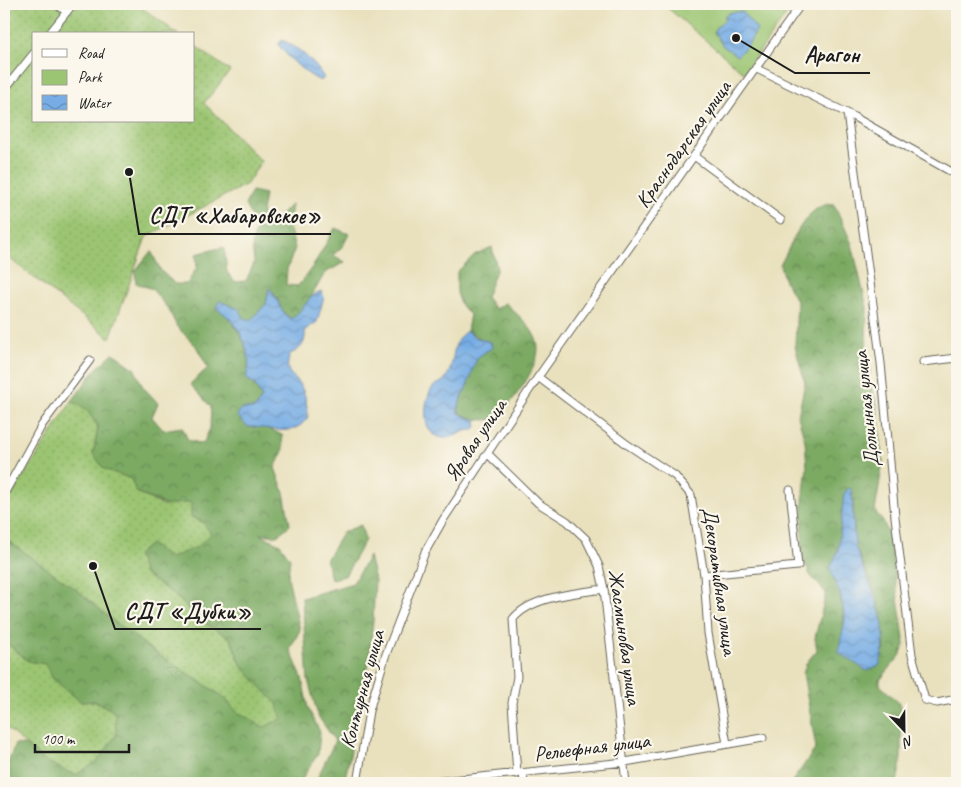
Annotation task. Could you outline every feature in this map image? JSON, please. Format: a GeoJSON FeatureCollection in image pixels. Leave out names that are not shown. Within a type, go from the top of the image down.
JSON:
{"type":"FeatureCollection","features":[{"type":"Feature","properties":{"kind":"street"},"geometry":{"type":"LineString","coordinates":[[56,4],[67,12]]}},
{"type":"Feature","properties":{"kind":"street"},"geometry":{"type":"LineString","coordinates":[[51,32],[73,4]]}},
{"type":"Feature","properties":{"kind":"street","name":"Краснодарская улица"},"geometry":{"type":"LineString","coordinates":[[591,303],[757,70],[801,4]]}},
{"type":"Feature","properties":{"kind":"street"},"geometry":{"type":"LineString","coordinates":[[4,90],[32,55]]}},
{"type":"Feature","properties":{"kind":"street"},"geometry":{"type":"LineString","coordinates":[[757,70],[847,113],[957,175]]}},
{"type":"Feature","properties":{"kind":"street","name":"Долинная улица"},"geometry":{"type":"LineString","coordinates":[[847,113],[881,363],[898,543],[912,655],[925,700],[936,703],[957,699]]}},
{"type":"Feature","properties":{"kind":"street"},"geometry":{"type":"LineString","coordinates":[[694,156],[780,220]]}},
{"type":"Feature","properties":{"kind":"street","name":"Яровая улица"},"geometry":{"type":"LineString","coordinates":[[404,604],[425,552],[443,520],[538,377],[591,303]]}},
{"type":"Feature","properties":{"kind":"street"},"geometry":{"type":"LineString","coordinates":[[923,362],[957,358]]}},
{"type":"Feature","properties":{"kind":"street"},"geometry":{"type":"LineString","coordinates":[[4,494],[42,425],[90,360]]}},
{"type":"Feature","properties":{"kind":"street","name":"Декоративная улица"},"geometry":{"type":"LineString","coordinates":[[538,377],[628,445],[675,476],[684,485],[692,499],[704,575],[708,633],[727,744]]}},
{"type":"Feature","properties":{"kind":"street","name":"Жасминовая улица"},"geometry":{"type":"LineString","coordinates":[[488,454],[538,503],[567,521],[586,539],[599,566],[604,589],[626,783]]}},
{"type":"Feature","properties":{"kind":"street"},"geometry":{"type":"LineString","coordinates":[[704,575],[798,566],[790,490]]}},
{"type":"Feature","properties":{"kind":"street"},"geometry":{"type":"LineString","coordinates":[[524,783],[520,773],[512,703],[517,665],[513,619],[519,611],[564,595],[604,589]]}},
{"type":"Feature","properties":{"kind":"street","name":"Контурная улица"},"geometry":{"type":"LineString","coordinates":[[357,783],[369,711],[385,657],[404,604]]}},
{"type":"Feature","properties":{"kind":"street","name":"Рельефная улица"},"geometry":{"type":"LineString","coordinates":[[423,783],[625,762],[764,738]]}},
{"type":"Feature","properties":{"kind":"green space"},"geometry":{"type":"Polygon","coordinates":[[[4,4],[137,4],[175,32],[32,32],[32,122],[195,122],[195,46],[230,71],[204,103],[261,161],[247,184],[146,237],[110,338],[4,254],[4,4]]]}},
{"type":"Feature","properties":{"kind":"green space"},"geometry":{"type":"Polygon","coordinates":[[[663,4],[794,4],[744,73],[663,4]]]}},
{"type":"Feature","properties":{"kind":"green space"},"geometry":{"type":"Polygon","coordinates":[[[252,191],[265,194],[262,213],[268,227],[292,204],[289,227],[295,248],[287,269],[286,285],[298,286],[313,266],[335,228],[349,234],[343,246],[333,255],[345,262],[325,273],[303,311],[291,319],[284,313],[269,288],[266,304],[251,321],[225,313],[241,335],[247,351],[249,360],[246,378],[255,385],[262,398],[254,409],[241,409],[248,427],[263,426],[282,435],[283,451],[275,468],[284,492],[290,525],[277,536],[260,534],[280,544],[290,558],[288,577],[300,630],[290,649],[302,678],[308,708],[320,732],[318,754],[303,777],[302,783],[4,783],[6,768],[15,744],[29,746],[45,761],[75,775],[95,701],[82,703],[53,679],[45,664],[28,661],[4,641],[4,538],[77,590],[152,650],[224,697],[237,712],[277,704],[242,667],[230,638],[203,622],[173,594],[144,574],[137,555],[150,544],[203,522],[136,492],[131,479],[103,469],[93,454],[98,427],[87,410],[72,401],[94,371],[113,353],[134,368],[143,387],[158,403],[152,417],[163,430],[182,427],[188,440],[203,444],[210,428],[211,407],[190,384],[208,368],[196,346],[177,327],[169,310],[152,289],[136,283],[135,271],[151,251],[161,271],[175,284],[187,284],[197,267],[196,254],[224,247],[227,272],[235,282],[246,281],[254,263],[252,243],[257,227],[245,205],[252,191]]]}},
{"type":"Feature","properties":{"kind":"green space"},"geometry":{"type":"Polygon","coordinates":[[[828,204],[834,205],[837,210],[852,244],[867,308],[866,354],[870,371],[869,381],[877,403],[883,462],[875,511],[884,523],[889,537],[905,645],[900,656],[880,680],[880,685],[898,702],[901,710],[901,762],[897,783],[791,783],[816,748],[803,673],[807,662],[817,650],[815,638],[826,593],[810,575],[802,555],[803,500],[807,467],[805,441],[798,416],[805,383],[795,346],[797,302],[784,279],[780,265],[799,229],[811,213],[828,204]],[[852,490],[835,560],[831,566],[844,616],[839,647],[885,651],[878,600],[855,546],[852,490]]]}},
{"type":"Feature","properties":{"kind":"green space"},"geometry":{"type":"Polygon","coordinates":[[[492,247],[497,268],[486,297],[495,309],[505,303],[524,321],[535,336],[538,351],[531,372],[503,412],[497,419],[482,420],[468,417],[458,412],[465,385],[484,341],[467,331],[470,314],[461,306],[459,301],[457,272],[474,255],[492,247]]]}},
{"type":"Feature","properties":{"kind":"green space"},"geometry":{"type":"Polygon","coordinates":[[[72,401],[87,410],[98,427],[93,454],[104,469],[131,479],[136,492],[164,506],[191,502],[191,517],[203,522],[211,534],[197,547],[170,558],[150,544],[137,555],[144,574],[173,594],[203,622],[230,638],[242,667],[277,704],[282,719],[264,727],[237,712],[224,697],[152,650],[77,590],[4,538],[4,507],[72,401]]]}},
{"type":"Feature","properties":{"kind":"green space"},"geometry":{"type":"Polygon","coordinates":[[[361,525],[365,540],[345,576],[331,579],[326,560],[343,532],[361,525]]]}},
{"type":"Feature","properties":{"kind":"green space"},"geometry":{"type":"Polygon","coordinates":[[[369,556],[375,580],[373,621],[368,668],[350,728],[351,751],[345,778],[347,783],[315,783],[335,741],[318,716],[308,680],[302,598],[353,583],[369,556]]]}},
{"type":"Feature","properties":{"kind":"green space"},"geometry":{"type":"Polygon","coordinates":[[[4,641],[28,661],[45,664],[53,679],[81,702],[95,701],[115,712],[116,735],[97,762],[75,775],[45,761],[4,726],[4,641]]]}},
{"type":"Feature","properties":{"kind":"water"},"geometry":{"type":"Polygon","coordinates":[[[732,12],[742,12],[757,30],[748,45],[737,56],[723,46],[714,32],[716,27],[725,20],[725,15],[732,12]]]}},
{"type":"Feature","properties":{"kind":"water"},"geometry":{"type":"Polygon","coordinates":[[[282,40],[306,56],[324,78],[321,81],[297,65],[278,44],[282,40]]]}},
{"type":"Feature","properties":{"kind":"water"},"geometry":{"type":"Polygon","coordinates":[[[269,288],[284,313],[291,319],[317,293],[321,291],[324,297],[317,322],[305,330],[305,339],[302,345],[298,350],[290,354],[288,360],[289,372],[304,392],[308,417],[302,424],[288,430],[248,427],[237,416],[241,409],[254,409],[262,398],[255,385],[246,378],[248,358],[243,338],[231,321],[216,308],[219,301],[239,309],[244,318],[251,320],[266,304],[269,288]]]}},
{"type":"Feature","properties":{"kind":"water"},"geometry":{"type":"Polygon","coordinates":[[[467,331],[474,337],[491,342],[492,348],[477,360],[461,398],[458,412],[468,418],[476,419],[477,426],[472,430],[441,438],[431,432],[428,427],[426,405],[433,387],[444,380],[449,373],[455,347],[461,335],[467,331]]]}},
{"type":"Feature","properties":{"kind":"water"},"geometry":{"type":"Polygon","coordinates":[[[849,488],[852,490],[856,548],[878,606],[884,635],[879,666],[867,671],[838,652],[845,620],[841,597],[830,569],[838,550],[844,493],[849,488]]]}},
{"type":"Feature","properties":{"kind":"place","name":"Арагон"},"geometry":{"type":"Point","coordinates":[736,38]}},
{"type":"Feature","properties":{"kind":"place","name":"СДТ «Хабаровское»"},"geometry":{"type":"Point","coordinates":[129,172]}},
{"type":"Feature","properties":{"kind":"place","name":"СДТ «Дубки»"},"geometry":{"type":"Point","coordinates":[93,566]}}]}
